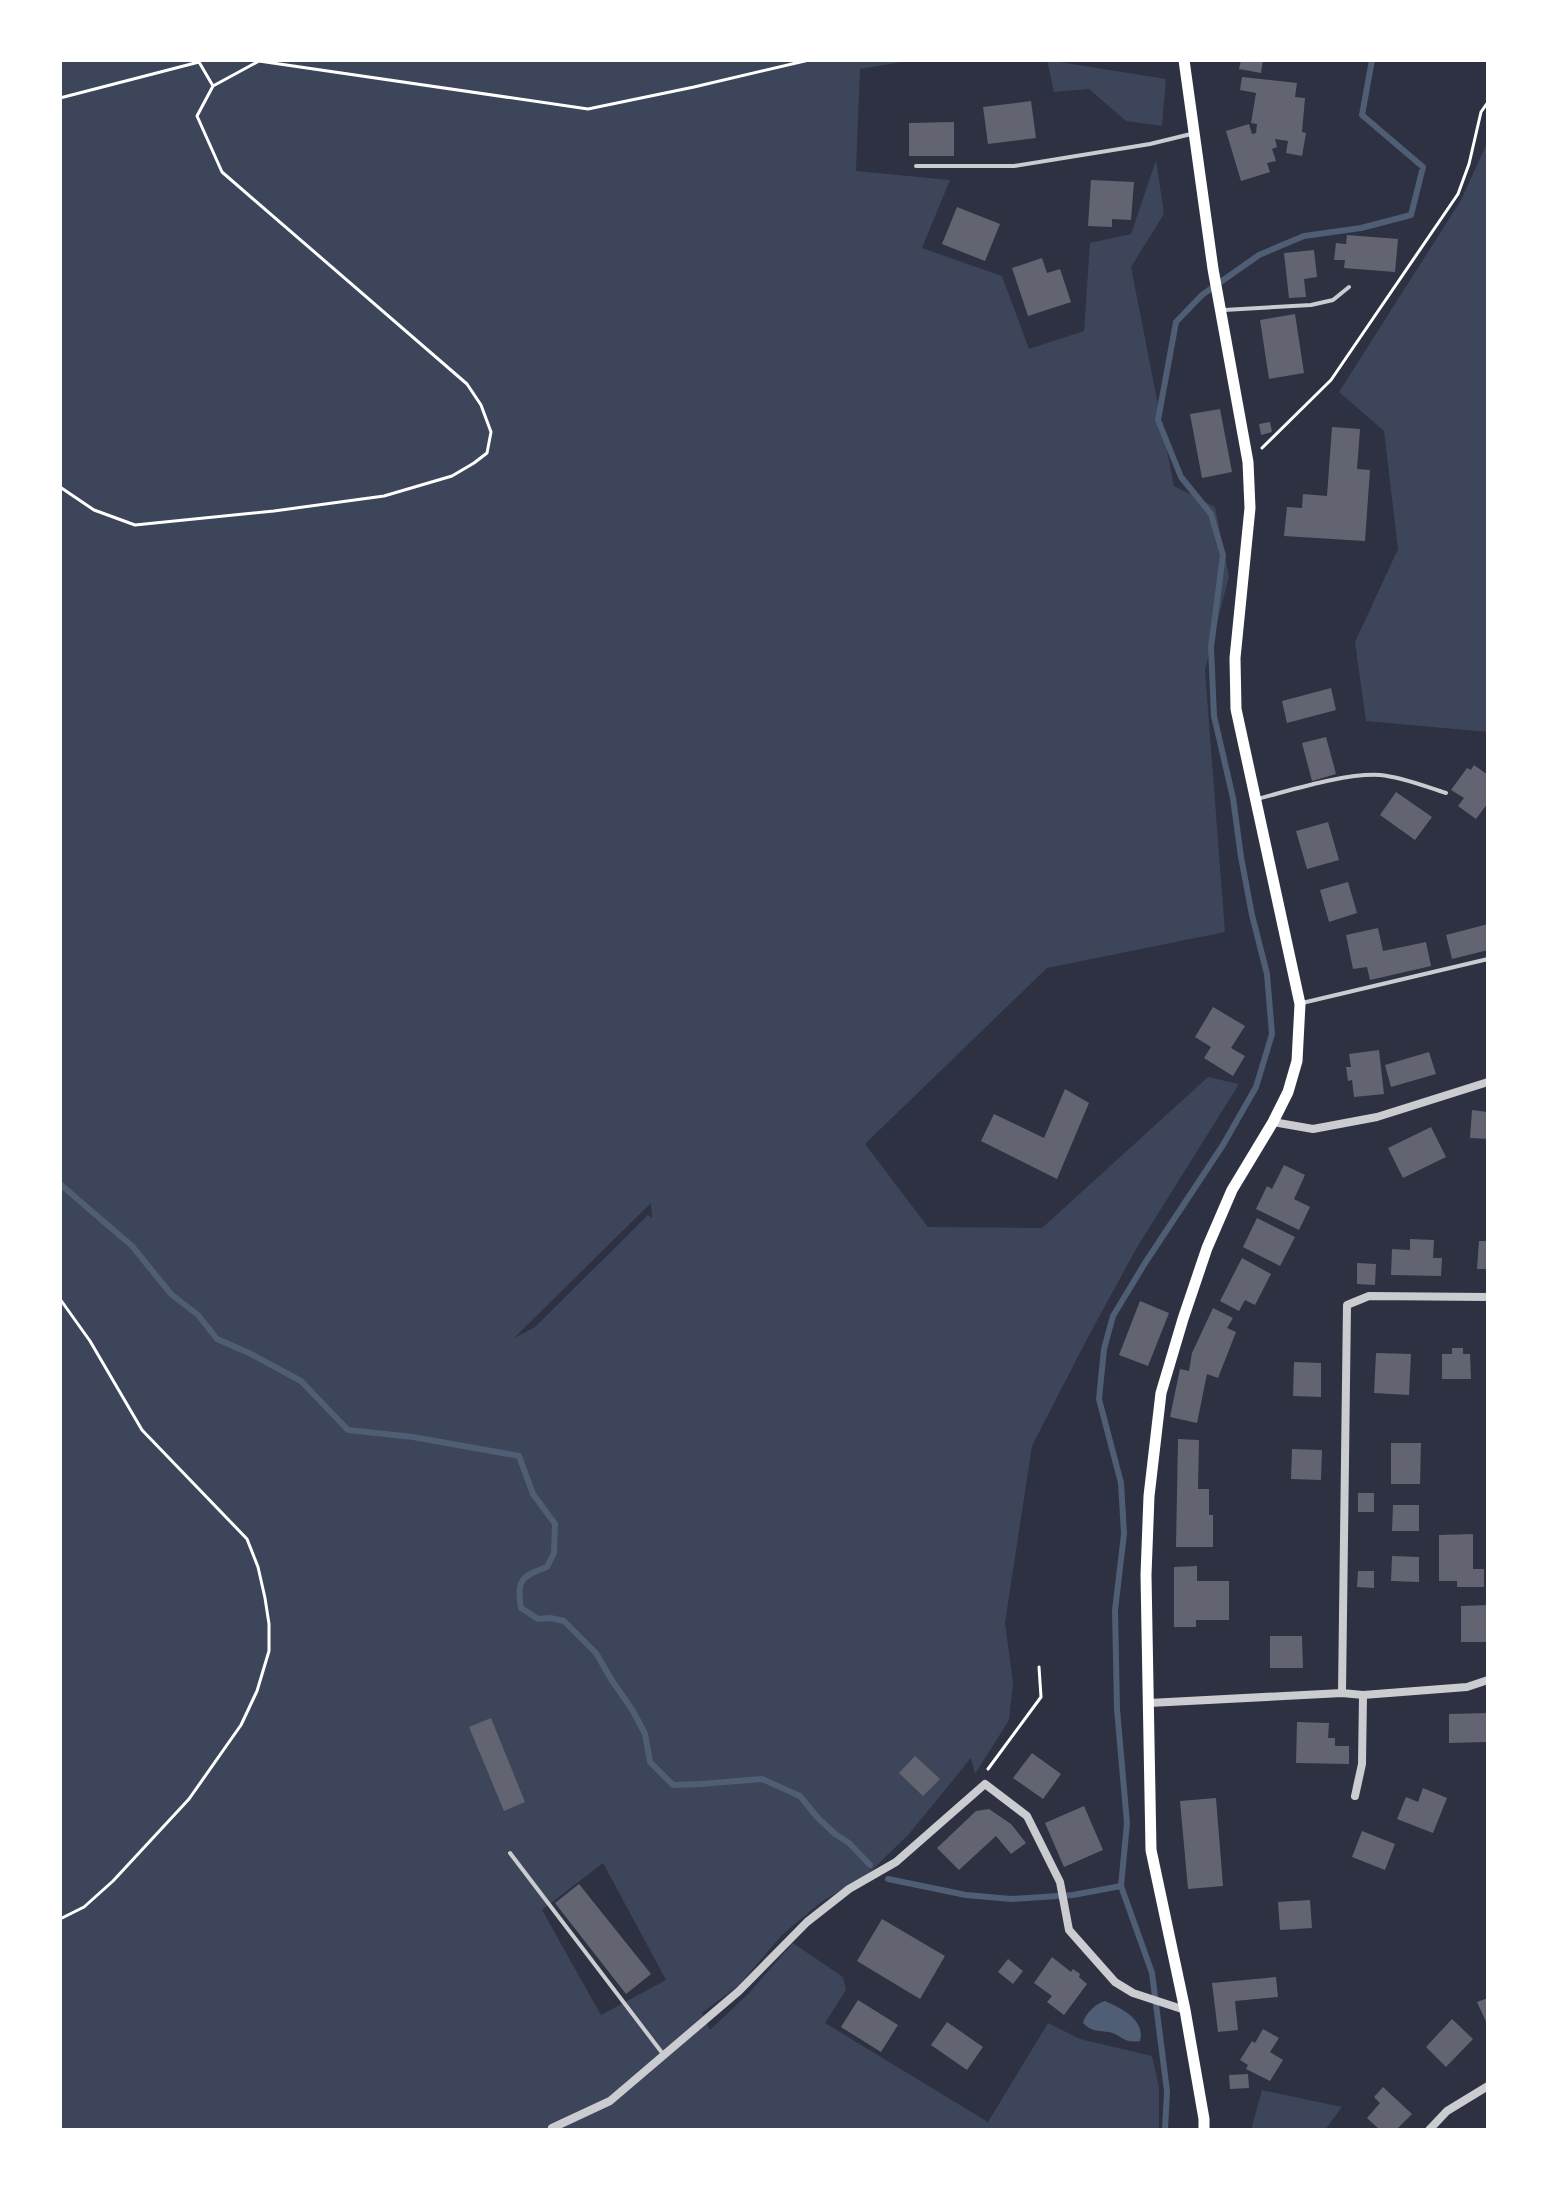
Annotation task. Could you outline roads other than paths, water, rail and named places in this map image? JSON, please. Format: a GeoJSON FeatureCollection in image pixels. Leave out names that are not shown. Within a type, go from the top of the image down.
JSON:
{"type":"FeatureCollection","features":[{"type":"Feature","properties":{"kind":"main road"},"geometry":{"type":"LineString","coordinates":[[1184,60],[1213,269],[1248,462],[1250,508],[1235,658],[1236,709],[1300,1004],[1297,1061],[1288,1092],[1232,1190],[1207,1248],[1183,1319],[1161,1393],[1149,1496],[1146,1575],[1151,1850],[1185,2010],[1204,2130]]}},
{"type":"Feature","properties":{"kind":"street"},"geometry":{"type":"LineString","coordinates":[[1273,1122],[1313,1129],[1377,1117],[1488,1082]]}},
{"type":"Feature","properties":{"kind":"street"},"geometry":{"type":"LineString","coordinates":[[1342,1693],[1347,1305],[1369,1296],[1488,1297]]}},
{"type":"Feature","properties":{"kind":"street"},"geometry":{"type":"LineString","coordinates":[[1149,1703],[1342,1693],[1363,1695],[1467,1687],[1488,1680]]}},
{"type":"Feature","properties":{"kind":"street"},"geometry":{"type":"LineString","coordinates":[[1355,1796],[1362,1764],[1363,1695]]}},
{"type":"Feature","properties":{"kind":"street"},"geometry":{"type":"LineString","coordinates":[[552,2128],[610,2101],[739,1991],[807,1922],[849,1889],[896,1862],[985,1784],[1027,1816],[1060,1882],[1069,1930],[1115,1982],[1133,1993],[1185,2010]]}},
{"type":"Feature","properties":{"kind":"street"},"geometry":{"type":"LineString","coordinates":[[1429,2130],[1447,2111],[1488,2086]]}},
{"type":"Feature","properties":{"kind":"lane"},"geometry":{"type":"LineString","coordinates":[[916,166],[1014,166],[1150,144],[1193,133]]}},
{"type":"Feature","properties":{"kind":"lane"},"geometry":{"type":"LineString","coordinates":[[1222,310],[1311,305],[1333,300],[1349,287]]}},
{"type":"Feature","properties":{"kind":"lane"},"geometry":{"type":"LineString","coordinates":[[1255,800],[1334,780],[1378,775],[1414,782],[1446,793]]}},
{"type":"Feature","properties":{"kind":"lane"},"geometry":{"type":"LineString","coordinates":[[1300,1004],[1488,959]]}},
{"type":"Feature","properties":{"kind":"lane"},"geometry":{"type":"LineString","coordinates":[[510,1853],[665,2056]]}},
{"type":"Feature","properties":{"kind":"waterway"},"geometry":{"type":"LineString","coordinates":[[1165,2130],[1167,2091],[1152,1973],[1121,1886],[1127,1823],[1117,1709],[1115,1610],[1124,1534],[1121,1483],[1099,1399],[1104,1349],[1113,1316],[1223,1145],[1256,1087],[1272,1034],[1267,974],[1252,915],[1233,798],[1214,716],[1211,647],[1223,555],[1211,514],[1181,477],[1158,420],[1176,322],[1202,295],[1259,255],[1304,236],[1361,228],[1411,215],[1423,167],[1362,115],[1372,60]]}},
{"type":"Feature","properties":{"kind":"waterway"},"geometry":{"type":"LineString","coordinates":[[60,1184],[132,1246],[171,1294],[198,1315],[217,1339],[301,1381],[348,1430],[413,1437],[519,1456],[533,1494],[555,1524],[554,1553],[547,1567],[523,1580],[519,1591],[521,1608],[538,1619],[564,1621],[596,1653],[645,1734],[650,1762],[673,1785],[762,1779],[800,1796],[817,1817],[870,1865]]}},
{"type":"Feature","properties":{"kind":"waterway"},"geometry":{"type":"LineString","coordinates":[[888,1879],[966,1895],[1011,1899],[1073,1895],[1121,1886]]}}]}
